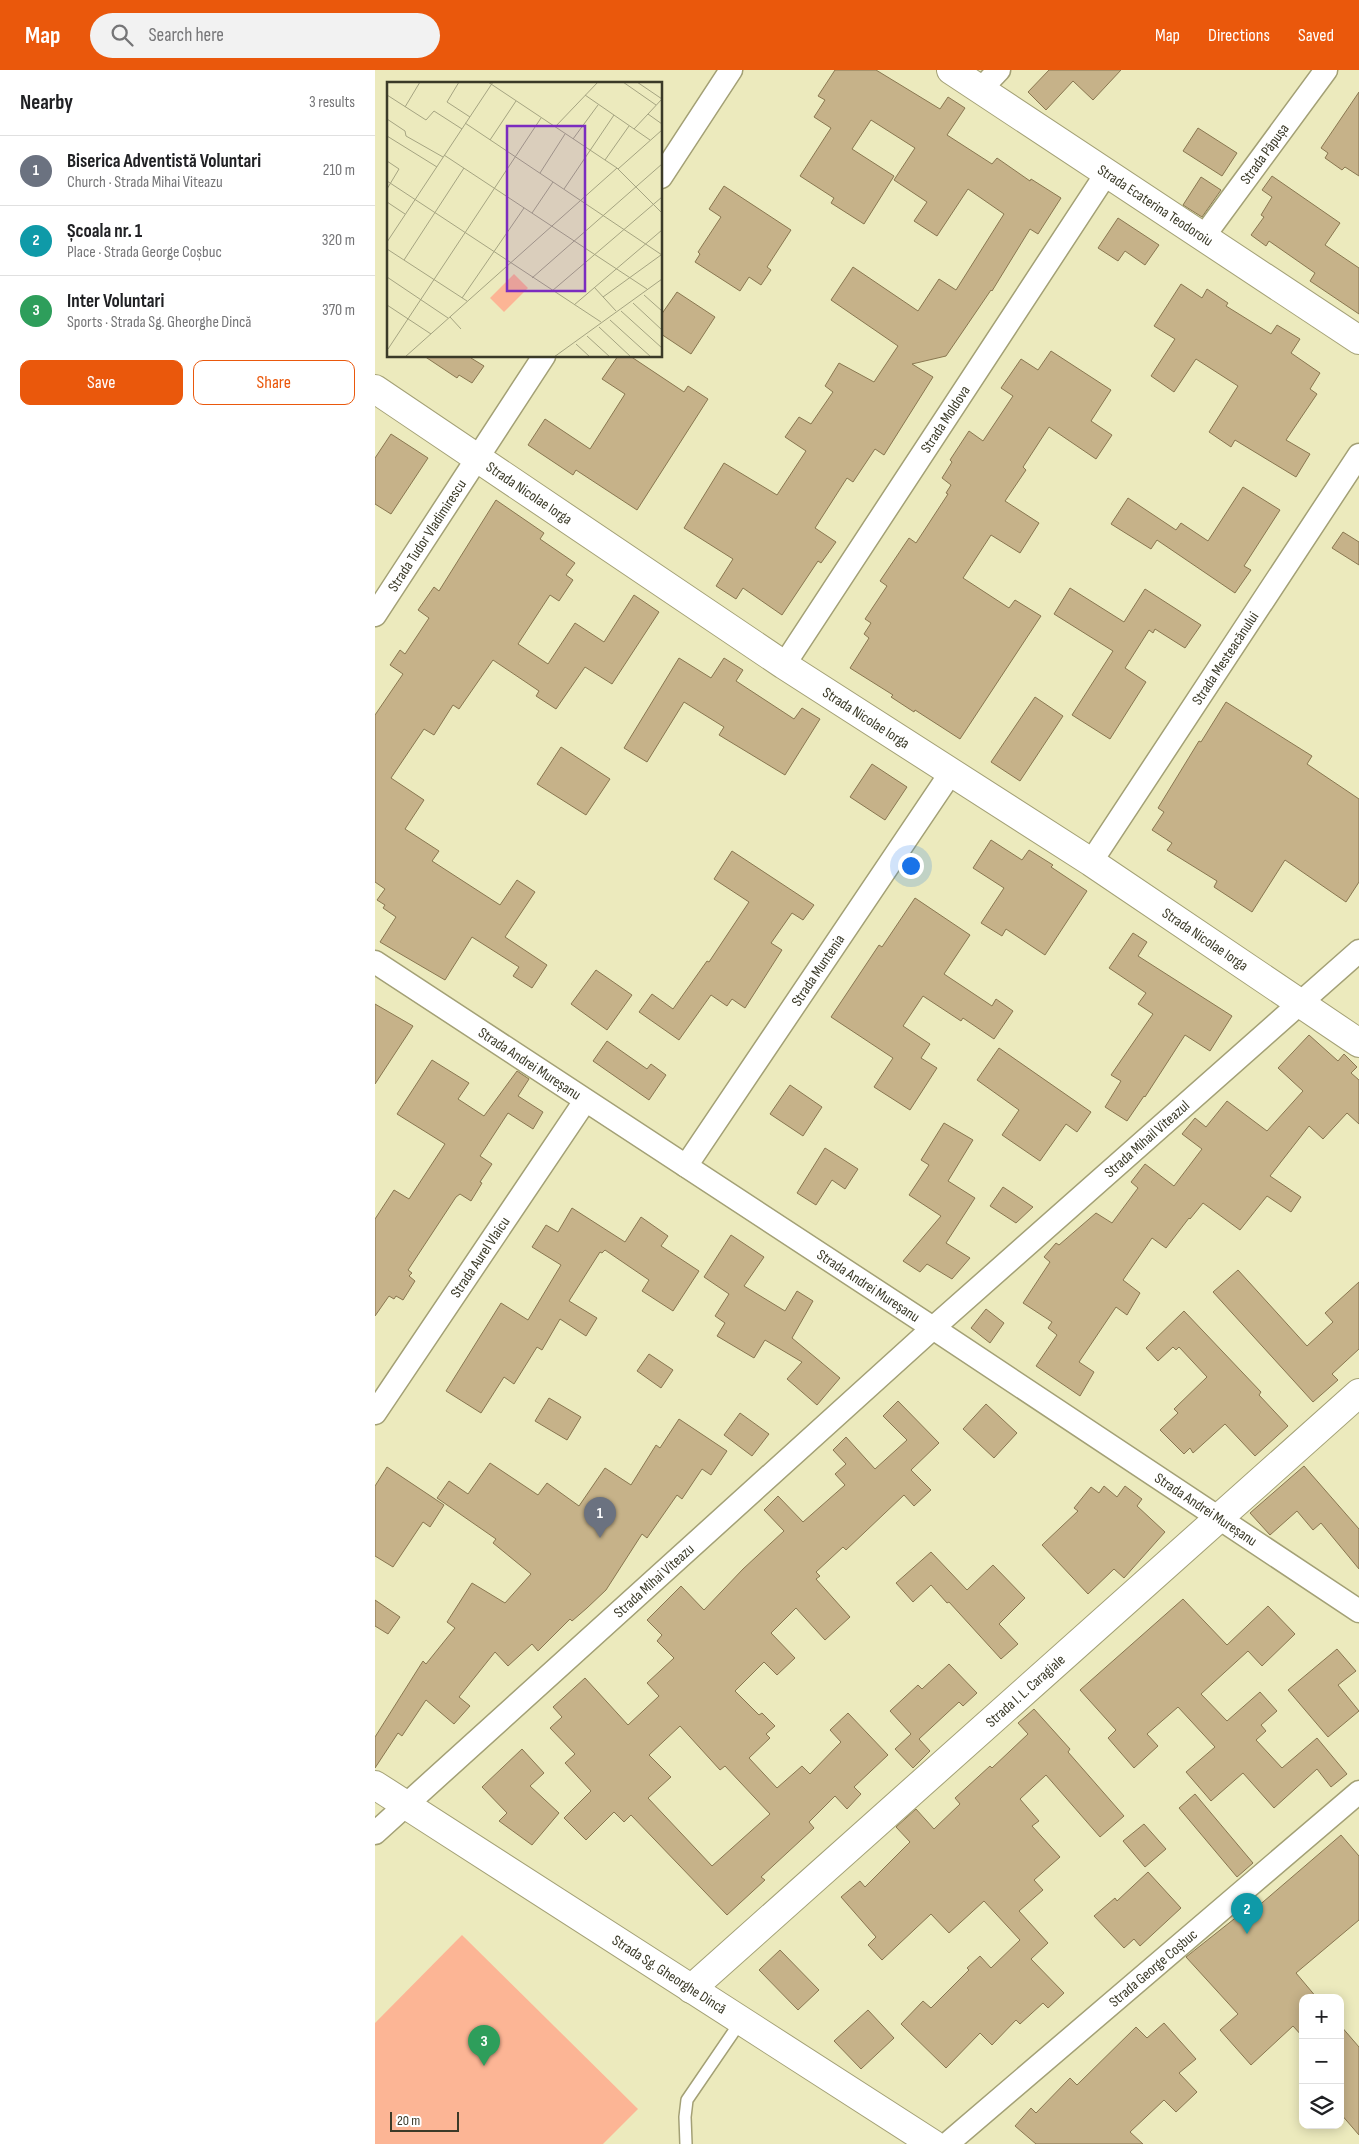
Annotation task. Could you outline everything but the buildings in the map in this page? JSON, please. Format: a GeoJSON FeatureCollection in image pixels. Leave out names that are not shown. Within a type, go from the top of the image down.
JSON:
{"type":"FeatureCollection","features":[{"type":"Feature","properties":{"kind":"street"},"geometry":{"type":"LineString","coordinates":[[663,174],[731,70]]}},
{"type":"Feature","properties":{"kind":"street","name":"Strada Ecaterina Teodoroiu"},"geometry":{"type":"LineString","coordinates":[[951,70],[990,80],[1106,174],[1204,236],[1359,340]]}},
{"type":"Feature","properties":{"kind":"street","name":"Strada Păpușa"},"geometry":{"type":"LineString","coordinates":[[1204,236],[1326,70]]}},
{"type":"Feature","properties":{"kind":"street","name":"Strada Moldova"},"geometry":{"type":"LineString","coordinates":[[784,665],[1106,174]]}},
{"type":"Feature","properties":{"kind":"street","name":"Strada Tudor Vladimirescu"},"geometry":{"type":"LineString","coordinates":[[375,615],[544,358]]}},
{"type":"Feature","properties":{"kind":"street","name":"Strada Nicolae Iorga"},"geometry":{"type":"LineString","coordinates":[[375,389],[784,665],[950,774],[1091,862],[1359,1043]]}},
{"type":"Feature","properties":{"kind":"street","name":"Strada Mesteacănului"},"geometry":{"type":"LineString","coordinates":[[1091,862],[1359,455]]}},
{"type":"Feature","properties":{"kind":"street","name":"Strada Muntenia"},"geometry":{"type":"LineString","coordinates":[[686,1166],[950,774]]}},
{"type":"Feature","properties":{"kind":"street","name":"Strada Mihail Viteazul"},"geometry":{"type":"LineString","coordinates":[[933,1328],[1359,951]]}},
{"type":"Feature","properties":{"kind":"street","name":"Strada Andrei Mureșanu"},"geometry":{"type":"LineString","coordinates":[[375,962],[933,1328],[1359,1611]]}},
{"type":"Feature","properties":{"kind":"street","name":"Strada Aurel Vlaicu"},"geometry":{"type":"LineString","coordinates":[[375,1413],[585,1101]]}},
{"type":"Feature","properties":{"kind":"street","name":"Strada Mihai Viteazu"},"geometry":{"type":"LineString","coordinates":[[375,1833],[933,1328]]}},
{"type":"Feature","properties":{"kind":"street","name":"Strada I. L. Caragiale"},"geometry":{"type":"LineString","coordinates":[[691,1989],[1359,1394]]}},
{"type":"Feature","properties":{"kind":"street","name":"Strada Sg. Gheorghe Dincă"},"geometry":{"type":"LineString","coordinates":[[375,1786],[933,2144]]}},
{"type":"Feature","properties":{"kind":"street","name":"Strada George Coșbuc"},"geometry":{"type":"LineString","coordinates":[[947,2144],[1359,1792]]}},
{"type":"Feature","properties":{"kind":"lane"},"geometry":{"type":"LineString","coordinates":[[687,2144],[685,2117],[687,2100],[741,2022]]}},
{"type":"Feature","properties":{"kind":"shaded area"},"geometry":{"type":"Polygon","coordinates":[[[462,1935],[638,2109],[603,2144],[375,2144],[375,2023],[462,1935]]]}},
{"type":"Feature","properties":{"kind":"place","name":"Biserica Adventistă Voluntari"},"geometry":{"type":"Point","coordinates":[600,1538]}},
{"type":"Feature","properties":{"kind":"place","name":"Școala nr. 1"},"geometry":{"type":"Point","coordinates":[1247,1934]}},
{"type":"Feature","properties":{"kind":"place","name":"Inter Voluntari"},"geometry":{"type":"Point","coordinates":[484,2066]}}]}
